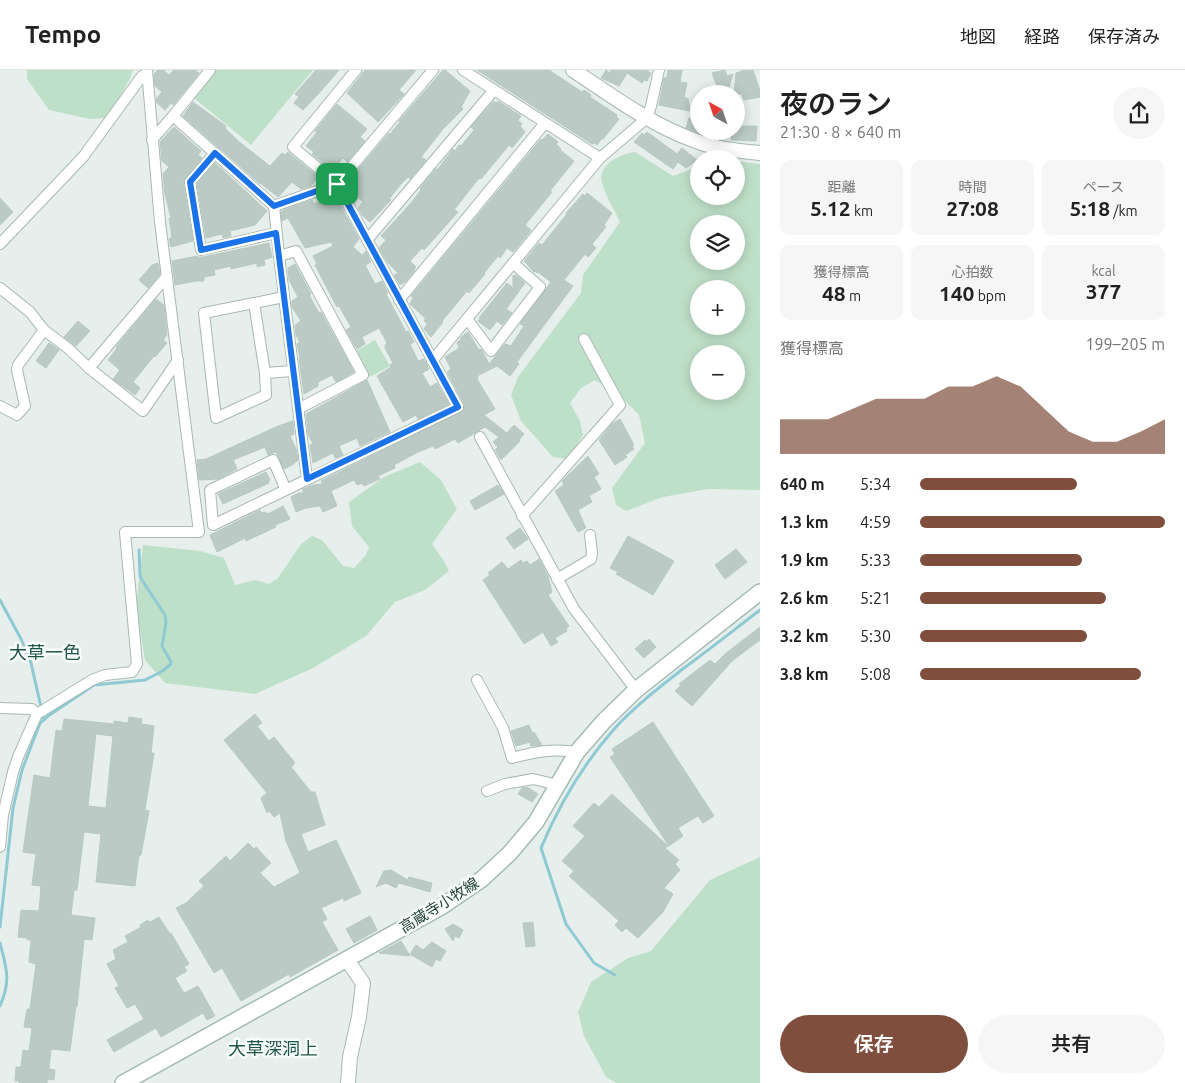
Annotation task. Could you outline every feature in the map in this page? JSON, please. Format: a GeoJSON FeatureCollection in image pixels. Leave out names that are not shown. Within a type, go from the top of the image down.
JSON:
{"type":"FeatureCollection","features":[{"type":"Feature","properties":{"kind":"main road","name":"高蔵寺小牧線"},"geometry":{"type":"LineString","coordinates":[[123,1083],[441,907],[482,878],[510,853],[536,822],[577,752],[604,721],[636,690],[760,592]]}},
{"type":"Feature","properties":{"kind":"street"},"geometry":{"type":"LineString","coordinates":[[152,140],[210,70]]}},
{"type":"Feature","properties":{"kind":"street"},"geometry":{"type":"LineString","coordinates":[[286,490],[273,460],[210,490],[213,525],[286,490],[307,479],[458,407],[337,184],[293,147],[356,70]]}},
{"type":"Feature","properties":{"kind":"street"},"geometry":{"type":"LineString","coordinates":[[274,206],[337,184],[433,70]]}},
{"type":"Feature","properties":{"kind":"street"},"geometry":{"type":"LineString","coordinates":[[463,70],[600,158]]}},
{"type":"Feature","properties":{"kind":"street"},"geometry":{"type":"LineString","coordinates":[[573,70],[647,118],[696,142],[730,150],[760,153]]}},
{"type":"Feature","properties":{"kind":"street"},"geometry":{"type":"LineString","coordinates":[[432,361],[600,158],[647,118],[658,70]]}},
{"type":"Feature","properties":{"kind":"street"},"geometry":{"type":"LineString","coordinates":[[0,847],[3,815],[13,772],[37,714],[92,680],[105,675],[132,672],[137,664],[125,532],[199,532],[167,276],[152,140],[147,72]]}},
{"type":"Feature","properties":{"kind":"street"},"geometry":{"type":"LineString","coordinates":[[0,244],[83,158],[142,76],[147,72]]}},
{"type":"Feature","properties":{"kind":"street"},"geometry":{"type":"LineString","coordinates":[[367,240],[494,90]]}},
{"type":"Feature","properties":{"kind":"street"},"geometry":{"type":"LineString","coordinates":[[173,116],[274,206],[307,479]]}},
{"type":"Feature","properties":{"kind":"street"},"geometry":{"type":"LineString","coordinates":[[399,300],[545,123]]}},
{"type":"Feature","properties":{"kind":"street"},"geometry":{"type":"LineString","coordinates":[[215,153],[190,182],[201,250],[276,233]]}},
{"type":"Feature","properties":{"kind":"street"},"geometry":{"type":"LineString","coordinates":[[279,256],[296,251],[363,375],[298,409]]}},
{"type":"Feature","properties":{"kind":"street"},"geometry":{"type":"LineString","coordinates":[[467,319],[491,351],[540,286],[513,263]]}},
{"type":"Feature","properties":{"kind":"street"},"geometry":{"type":"LineString","coordinates":[[89,368],[167,276]]}},
{"type":"Feature","properties":{"kind":"street"},"geometry":{"type":"LineString","coordinates":[[0,288],[30,312],[44,330],[143,411],[178,360]]}},
{"type":"Feature","properties":{"kind":"street"},"geometry":{"type":"LineString","coordinates":[[254,303],[265,373],[266,395],[216,418],[204,313],[254,303],[284,297]]}},
{"type":"Feature","properties":{"kind":"street"},"geometry":{"type":"LineString","coordinates":[[0,406],[17,415],[25,406],[17,370],[18,364],[44,330]]}},
{"type":"Feature","properties":{"kind":"street"},"geometry":{"type":"LineString","coordinates":[[522,516],[620,405],[584,339]]}},
{"type":"Feature","properties":{"kind":"street"},"geometry":{"type":"LineString","coordinates":[[265,373],[293,370]]}},
{"type":"Feature","properties":{"kind":"street"},"geometry":{"type":"LineString","coordinates":[[480,437],[574,609],[636,690]]}},
{"type":"Feature","properties":{"kind":"street"},"geometry":{"type":"LineString","coordinates":[[557,579],[591,559],[590,535]]}},
{"type":"Feature","properties":{"kind":"street"},"geometry":{"type":"LineString","coordinates":[[477,680],[503,728],[512,758],[538,751],[562,749],[577,752]]}},
{"type":"Feature","properties":{"kind":"street"},"geometry":{"type":"LineString","coordinates":[[0,708],[32,709],[37,714]]}},
{"type":"Feature","properties":{"kind":"street"},"geometry":{"type":"LineString","coordinates":[[487,791],[505,784],[533,779],[558,785]]}},
{"type":"Feature","properties":{"kind":"street"},"geometry":{"type":"LineString","coordinates":[[347,960],[363,983],[359,1017],[350,1057],[348,1083]]}},
{"type":"Feature","properties":{"kind":"green space"},"geometry":{"type":"Polygon","coordinates":[[[27,70],[133,70],[130,79],[107,118],[90,119],[49,110],[27,79],[27,70]]]}},
{"type":"Feature","properties":{"kind":"green space"},"geometry":{"type":"Polygon","coordinates":[[[217,70],[313,70],[251,145],[194,98],[217,70]]]}},
{"type":"Feature","properties":{"kind":"green space"},"geometry":{"type":"Polygon","coordinates":[[[635,152],[673,176],[690,169],[690,205],[745,205],[745,162],[760,164],[760,490],[708,489],[663,497],[626,511],[616,505],[612,488],[645,443],[639,415],[618,394],[595,380],[581,388],[570,403],[580,421],[583,435],[567,459],[553,457],[521,421],[511,395],[518,377],[581,293],[583,275],[620,222],[606,193],[601,176],[607,165],[617,158],[635,152]]]}},
{"type":"Feature","properties":{"kind":"green space"},"geometry":{"type":"Polygon","coordinates":[[[375,340],[390,366],[370,377],[356,351],[375,340]]]}},
{"type":"Feature","properties":{"kind":"green space"},"geometry":{"type":"Polygon","coordinates":[[[420,462],[441,480],[457,509],[432,544],[449,571],[425,590],[395,602],[366,636],[313,668],[255,694],[165,683],[145,660],[136,607],[143,545],[200,551],[224,558],[235,585],[255,580],[269,584],[278,578],[301,544],[312,536],[322,540],[343,566],[354,568],[366,555],[369,547],[352,526],[349,502],[384,477],[420,462]]]}},
{"type":"Feature","properties":{"kind":"green space"},"geometry":{"type":"Polygon","coordinates":[[[760,857],[760,1083],[616,1083],[606,1077],[584,1036],[578,1012],[591,982],[628,958],[651,951],[710,880],[760,857]]]}},
{"type":"Feature","properties":{"kind":"building"},"geometry":{"type":"Polygon","coordinates":[[[158,70],[164,70],[169,75],[174,70],[195,70],[199,73],[173,105],[171,103],[165,110],[157,103],[156,99],[162,92],[155,86],[154,74],[158,70]]]}},
{"type":"Feature","properties":{"kind":"building"},"geometry":{"type":"Polygon","coordinates":[[[316,70],[339,70],[303,110],[294,103],[299,97],[295,94],[316,70]]]}},
{"type":"Feature","properties":{"kind":"building"},"geometry":{"type":"Polygon","coordinates":[[[365,70],[416,70],[399,90],[404,94],[378,122],[347,93],[365,70]]]}},
{"type":"Feature","properties":{"kind":"building"},"geometry":{"type":"Polygon","coordinates":[[[443,70],[470,91],[461,107],[463,109],[443,129],[421,157],[426,160],[410,179],[408,177],[401,184],[389,199],[391,200],[370,222],[362,215],[358,208],[363,202],[348,188],[357,174],[355,173],[443,70]]]}},
{"type":"Feature","properties":{"kind":"building"},"geometry":{"type":"Polygon","coordinates":[[[477,70],[549,70],[582,92],[584,90],[591,95],[590,97],[617,115],[616,117],[619,119],[597,145],[592,144],[477,70]]]}},
{"type":"Feature","properties":{"kind":"building"},"geometry":{"type":"Polygon","coordinates":[[[606,70],[610,73],[611,70],[649,70],[648,72],[651,73],[647,81],[644,80],[642,83],[627,73],[619,86],[601,78],[606,70]]]}},
{"type":"Feature","properties":{"kind":"building"},"geometry":{"type":"Polygon","coordinates":[[[668,70],[682,70],[680,82],[687,83],[684,98],[688,98],[690,111],[659,105],[664,78],[667,78],[668,70]]]}},
{"type":"Feature","properties":{"kind":"building"},"geometry":{"type":"Polygon","coordinates":[[[725,70],[727,76],[733,74],[730,85],[717,85],[712,73],[725,70]]]}},
{"type":"Feature","properties":{"kind":"building"},"geometry":{"type":"Polygon","coordinates":[[[753,70],[760,91],[760,97],[745,100],[745,85],[735,85],[736,73],[753,70]]]}},
{"type":"Feature","properties":{"kind":"building"},"geometry":{"type":"Polygon","coordinates":[[[494,101],[496,103],[498,101],[521,116],[518,120],[525,132],[512,148],[509,145],[481,179],[479,178],[454,210],[458,212],[424,250],[422,248],[410,261],[416,267],[415,270],[400,285],[394,275],[398,273],[388,263],[379,248],[386,240],[381,236],[411,203],[421,190],[420,188],[453,149],[455,151],[459,145],[461,146],[474,130],[471,127],[494,101]]]}},
{"type":"Feature","properties":{"kind":"building"},"geometry":{"type":"Polygon","coordinates":[[[193,102],[226,126],[225,128],[238,141],[270,166],[282,153],[285,155],[288,152],[318,177],[311,186],[301,189],[292,182],[278,197],[259,182],[260,184],[183,116],[193,102]]]}},
{"type":"Feature","properties":{"kind":"building"},"geometry":{"type":"Polygon","coordinates":[[[337,104],[367,129],[360,137],[365,141],[347,162],[343,158],[333,169],[312,154],[314,152],[306,146],[317,132],[315,131],[337,104]]]}},
{"type":"Feature","properties":{"kind":"building"},"geometry":{"type":"Polygon","coordinates":[[[689,118],[690,118],[690,130],[686,128],[689,118]]]}},
{"type":"Feature","properties":{"kind":"building"},"geometry":{"type":"Polygon","coordinates":[[[745,126],[757,126],[756,141],[731,140],[745,140],[745,126]]]}},
{"type":"Feature","properties":{"kind":"building"},"geometry":{"type":"Polygon","coordinates":[[[174,127],[201,151],[198,155],[202,158],[183,181],[193,241],[171,247],[169,239],[172,237],[169,218],[171,218],[165,194],[163,174],[169,167],[162,161],[160,142],[174,127]]]}},
{"type":"Feature","properties":{"kind":"building"},"geometry":{"type":"Polygon","coordinates":[[[647,132],[677,154],[682,148],[690,154],[690,165],[686,168],[678,162],[673,169],[634,142],[642,133],[644,135],[647,132]]]}},
{"type":"Feature","properties":{"kind":"building"},"geometry":{"type":"Polygon","coordinates":[[[548,134],[558,142],[556,144],[560,150],[574,161],[525,225],[531,230],[528,234],[513,252],[507,248],[500,258],[498,256],[469,293],[467,291],[442,321],[431,337],[424,329],[427,324],[424,320],[426,319],[410,304],[413,298],[411,296],[541,139],[548,134]]]}},
{"type":"Feature","properties":{"kind":"building"},"geometry":{"type":"Polygon","coordinates":[[[215,163],[267,211],[255,225],[230,231],[231,236],[223,238],[222,234],[206,238],[197,184],[215,163]]]}},
{"type":"Feature","properties":{"kind":"building"},"geometry":{"type":"Polygon","coordinates":[[[587,193],[612,213],[604,225],[606,227],[592,244],[596,248],[588,257],[585,254],[564,280],[573,286],[517,362],[519,364],[510,376],[497,366],[477,376],[495,409],[484,415],[507,433],[514,425],[524,434],[520,441],[501,460],[495,450],[498,447],[493,442],[499,437],[485,427],[458,443],[455,439],[435,449],[433,446],[418,452],[394,465],[395,468],[378,476],[380,479],[364,486],[362,483],[357,485],[354,480],[331,491],[337,506],[323,512],[320,506],[296,512],[291,497],[303,493],[303,489],[323,484],[321,481],[463,411],[464,404],[447,372],[451,369],[445,357],[459,348],[457,342],[468,332],[479,350],[481,349],[483,352],[489,364],[505,344],[511,346],[524,326],[520,324],[551,282],[538,272],[534,272],[524,261],[539,243],[542,245],[566,213],[583,194],[585,196],[587,193]]]}},
{"type":"Feature","properties":{"kind":"building"},"geometry":{"type":"Polygon","coordinates":[[[334,194],[359,239],[353,247],[362,255],[366,251],[371,262],[365,265],[375,284],[382,281],[388,293],[386,294],[406,332],[408,331],[414,342],[410,344],[418,361],[424,359],[429,369],[422,373],[430,387],[437,383],[449,404],[418,419],[416,415],[403,422],[377,376],[391,367],[390,365],[393,363],[385,348],[387,343],[379,328],[362,337],[365,344],[357,349],[346,330],[351,327],[339,306],[337,307],[315,265],[317,264],[313,256],[333,246],[331,242],[305,248],[288,218],[282,221],[281,212],[285,209],[312,200],[314,204],[334,194]]]}},
{"type":"Feature","properties":{"kind":"building"},"geometry":{"type":"Polygon","coordinates":[[[0,198],[13,212],[0,225],[0,198]]]}},
{"type":"Feature","properties":{"kind":"building"},"geometry":{"type":"Polygon","coordinates":[[[269,243],[272,257],[264,260],[265,265],[257,267],[257,263],[231,269],[231,266],[214,270],[215,275],[204,277],[204,281],[175,285],[172,261],[197,256],[203,257],[269,243]]]}},
{"type":"Feature","properties":{"kind":"building"},"geometry":{"type":"Polygon","coordinates":[[[158,263],[160,274],[148,288],[139,280],[152,265],[158,263]]]}},
{"type":"Feature","properties":{"kind":"building"},"geometry":{"type":"Polygon","coordinates":[[[295,264],[311,294],[309,295],[319,313],[321,312],[354,372],[336,382],[332,375],[318,382],[318,386],[304,394],[297,344],[300,342],[296,335],[295,325],[301,321],[292,307],[292,301],[298,297],[289,280],[288,268],[295,264]]]}},
{"type":"Feature","properties":{"kind":"building"},"geometry":{"type":"Polygon","coordinates":[[[516,275],[525,283],[506,309],[512,313],[502,325],[497,321],[490,330],[478,321],[479,318],[507,283],[513,288],[513,276],[516,275]]]}},
{"type":"Feature","properties":{"kind":"building"},"geometry":{"type":"Polygon","coordinates":[[[156,299],[164,305],[167,335],[163,340],[167,343],[133,382],[140,388],[135,395],[113,379],[120,370],[108,360],[116,347],[156,299]]]}},
{"type":"Feature","properties":{"kind":"building"},"geometry":{"type":"Polygon","coordinates":[[[78,321],[90,331],[76,346],[64,337],[78,321]]]}},
{"type":"Feature","properties":{"kind":"building"},"geometry":{"type":"Polygon","coordinates":[[[49,343],[59,350],[46,368],[36,361],[49,343]]]}},
{"type":"Feature","properties":{"kind":"building"},"geometry":{"type":"Polygon","coordinates":[[[367,380],[390,432],[360,446],[357,438],[339,446],[343,455],[335,458],[333,453],[313,463],[310,445],[313,444],[308,434],[306,414],[367,380]]]}},
{"type":"Feature","properties":{"kind":"building"},"geometry":{"type":"Polygon","coordinates":[[[620,419],[634,445],[632,446],[634,449],[625,455],[627,457],[615,465],[599,440],[612,424],[620,419]]]}},
{"type":"Feature","properties":{"kind":"building"},"geometry":{"type":"Polygon","coordinates":[[[293,421],[294,434],[290,436],[296,449],[298,460],[292,465],[284,469],[276,452],[268,455],[265,447],[233,460],[237,469],[218,479],[199,480],[197,460],[206,459],[293,421]]]}},
{"type":"Feature","properties":{"kind":"building"},"geometry":{"type":"Polygon","coordinates":[[[588,456],[599,474],[594,477],[601,489],[589,496],[592,502],[578,510],[586,528],[578,532],[555,491],[564,485],[562,481],[588,456]]]}},
{"type":"Feature","properties":{"kind":"building"},"geometry":{"type":"Polygon","coordinates":[[[266,472],[270,480],[268,481],[269,483],[223,504],[218,494],[266,472]]]}},
{"type":"Feature","properties":{"kind":"building"},"geometry":{"type":"Polygon","coordinates":[[[498,485],[504,494],[475,510],[470,501],[498,485]]]}},
{"type":"Feature","properties":{"kind":"building"},"geometry":{"type":"Polygon","coordinates":[[[283,506],[290,519],[246,541],[245,538],[217,552],[210,535],[260,510],[261,513],[265,512],[268,514],[283,506]]]}},
{"type":"Feature","properties":{"kind":"building"},"geometry":{"type":"Polygon","coordinates":[[[520,528],[528,539],[514,549],[506,538],[520,528]]]}},
{"type":"Feature","properties":{"kind":"building"},"geometry":{"type":"Polygon","coordinates":[[[628,536],[674,561],[653,595],[616,574],[618,572],[610,568],[628,536]]]}},
{"type":"Feature","properties":{"kind":"building"},"geometry":{"type":"Polygon","coordinates":[[[736,549],[747,562],[725,579],[715,565],[736,549]]]}},
{"type":"Feature","properties":{"kind":"building"},"geometry":{"type":"Polygon","coordinates":[[[539,559],[548,576],[552,592],[548,595],[569,626],[566,629],[567,631],[555,638],[558,642],[551,646],[543,632],[524,644],[483,580],[490,575],[488,573],[502,562],[508,569],[521,560],[523,563],[527,561],[530,565],[539,559]]]}},
{"type":"Feature","properties":{"kind":"building"},"geometry":{"type":"Polygon","coordinates":[[[760,627],[760,640],[732,661],[692,706],[675,691],[681,685],[679,684],[710,660],[715,664],[760,627]]]}},
{"type":"Feature","properties":{"kind":"building"},"geometry":{"type":"Polygon","coordinates":[[[649,639],[656,647],[644,658],[635,649],[645,640],[646,642],[649,639]]]}},
{"type":"Feature","properties":{"kind":"building"},"geometry":{"type":"Polygon","coordinates":[[[255,714],[262,723],[257,726],[269,741],[274,737],[295,763],[291,767],[311,792],[315,792],[325,825],[301,834],[308,852],[336,840],[361,893],[344,901],[343,898],[321,908],[327,919],[322,922],[338,950],[290,977],[289,974],[241,1001],[222,968],[214,973],[176,908],[186,903],[204,886],[199,881],[226,856],[230,861],[248,843],[254,849],[256,847],[271,863],[260,873],[274,887],[300,873],[286,841],[280,813],[274,817],[269,811],[267,813],[261,798],[267,793],[224,740],[255,714]]]}},
{"type":"Feature","properties":{"kind":"building"},"geometry":{"type":"Polygon","coordinates":[[[129,717],[142,719],[141,724],[154,726],[151,753],[154,753],[145,810],[149,811],[141,855],[139,855],[135,886],[96,882],[101,834],[84,832],[77,890],[74,890],[71,915],[95,918],[92,940],[84,939],[70,1051],[51,1049],[49,1069],[55,1070],[54,1080],[48,1079],[47,1083],[19,1083],[19,1081],[15,1081],[16,1067],[21,1067],[23,1050],[29,1051],[32,1028],[24,1027],[27,1009],[30,1009],[36,964],[29,962],[31,940],[18,937],[21,910],[39,911],[41,886],[32,885],[36,854],[23,852],[34,775],[50,778],[56,730],[62,731],[64,719],[114,724],[114,721],[128,723],[129,717]],[[96,734],[88,806],[106,808],[113,736],[96,734]]]}},
{"type":"Feature","properties":{"kind":"building"},"geometry":{"type":"Polygon","coordinates":[[[653,722],[714,816],[703,823],[698,816],[678,828],[683,836],[669,846],[610,757],[615,754],[612,749],[653,722]]]}},
{"type":"Feature","properties":{"kind":"building"},"geometry":{"type":"Polygon","coordinates":[[[529,725],[532,733],[534,732],[542,745],[531,746],[530,742],[516,746],[511,731],[529,725]]]}},
{"type":"Feature","properties":{"kind":"building"},"geometry":{"type":"Polygon","coordinates":[[[527,787],[538,794],[532,802],[518,794],[522,788],[527,787]]]}},
{"type":"Feature","properties":{"kind":"building"},"geometry":{"type":"Polygon","coordinates":[[[612,794],[668,846],[665,848],[679,860],[675,864],[680,870],[664,888],[673,894],[663,912],[638,938],[626,928],[622,932],[615,925],[619,921],[569,876],[574,871],[562,861],[585,836],[573,826],[594,803],[599,807],[612,794]]]}},
{"type":"Feature","properties":{"kind":"building"},"geometry":{"type":"Polygon","coordinates":[[[391,870],[408,880],[409,877],[432,883],[430,892],[399,883],[396,888],[386,883],[376,887],[384,871],[391,870]]]}},
{"type":"Feature","properties":{"kind":"building"},"geometry":{"type":"Polygon","coordinates":[[[370,916],[377,930],[354,943],[346,929],[370,916]]]}},
{"type":"Feature","properties":{"kind":"building"},"geometry":{"type":"Polygon","coordinates":[[[159,917],[171,933],[189,964],[184,967],[187,971],[175,978],[184,993],[198,986],[215,1016],[207,1020],[203,1013],[161,1037],[156,1028],[114,1052],[107,1040],[144,1019],[135,1004],[127,1008],[115,988],[119,986],[107,964],[116,959],[113,950],[128,942],[125,936],[141,927],[140,925],[148,920],[150,922],[159,917]]]}},
{"type":"Feature","properties":{"kind":"building"},"geometry":{"type":"Polygon","coordinates":[[[533,922],[535,946],[526,947],[523,923],[533,922]]]}},
{"type":"Feature","properties":{"kind":"building"},"geometry":{"type":"Polygon","coordinates":[[[453,924],[463,930],[459,938],[455,936],[453,941],[445,929],[453,924]]]}},
{"type":"Feature","properties":{"kind":"building"},"geometry":{"type":"Polygon","coordinates":[[[401,941],[410,956],[379,953],[401,941]]]}},
{"type":"Feature","properties":{"kind":"building"},"geometry":{"type":"Polygon","coordinates":[[[432,942],[446,951],[440,961],[436,959],[432,967],[410,954],[416,945],[423,950],[432,942]]]}},
{"type":"Feature","properties":{"kind":"waterway"},"geometry":{"type":"LineString","coordinates":[[0,927],[13,808],[22,770],[40,723],[94,685],[145,680],[170,665],[171,662],[162,646],[166,623],[165,615],[140,576],[139,550]]}},
{"type":"Feature","properties":{"kind":"waterway"},"geometry":{"type":"LineString","coordinates":[[0,600],[21,639],[31,663],[44,720]]}},
{"type":"Feature","properties":{"kind":"waterway"},"geometry":{"type":"LineString","coordinates":[[615,975],[594,963],[566,924],[541,848],[573,785],[593,755],[615,728],[657,689],[760,610]]}},
{"type":"Feature","properties":{"kind":"waterway"},"geometry":{"type":"LineString","coordinates":[[0,943],[7,975],[6,989],[0,1006]]}},
{"type":"Feature","properties":{"kind":"district","name":"大草一色"},"geometry":{"type":"Point","coordinates":[45,652]}},
{"type":"Feature","properties":{"kind":"district","name":"大草深洞上"},"geometry":{"type":"Point","coordinates":[273,1048]}},
{"type":"Feature","properties":{"kind":"route"},"geometry":{"type":"LineString","coordinates":[[215,153],[274,206],[337,184],[458,407],[307,479],[276,233],[201,250],[190,182],[215,153]]}}]}
